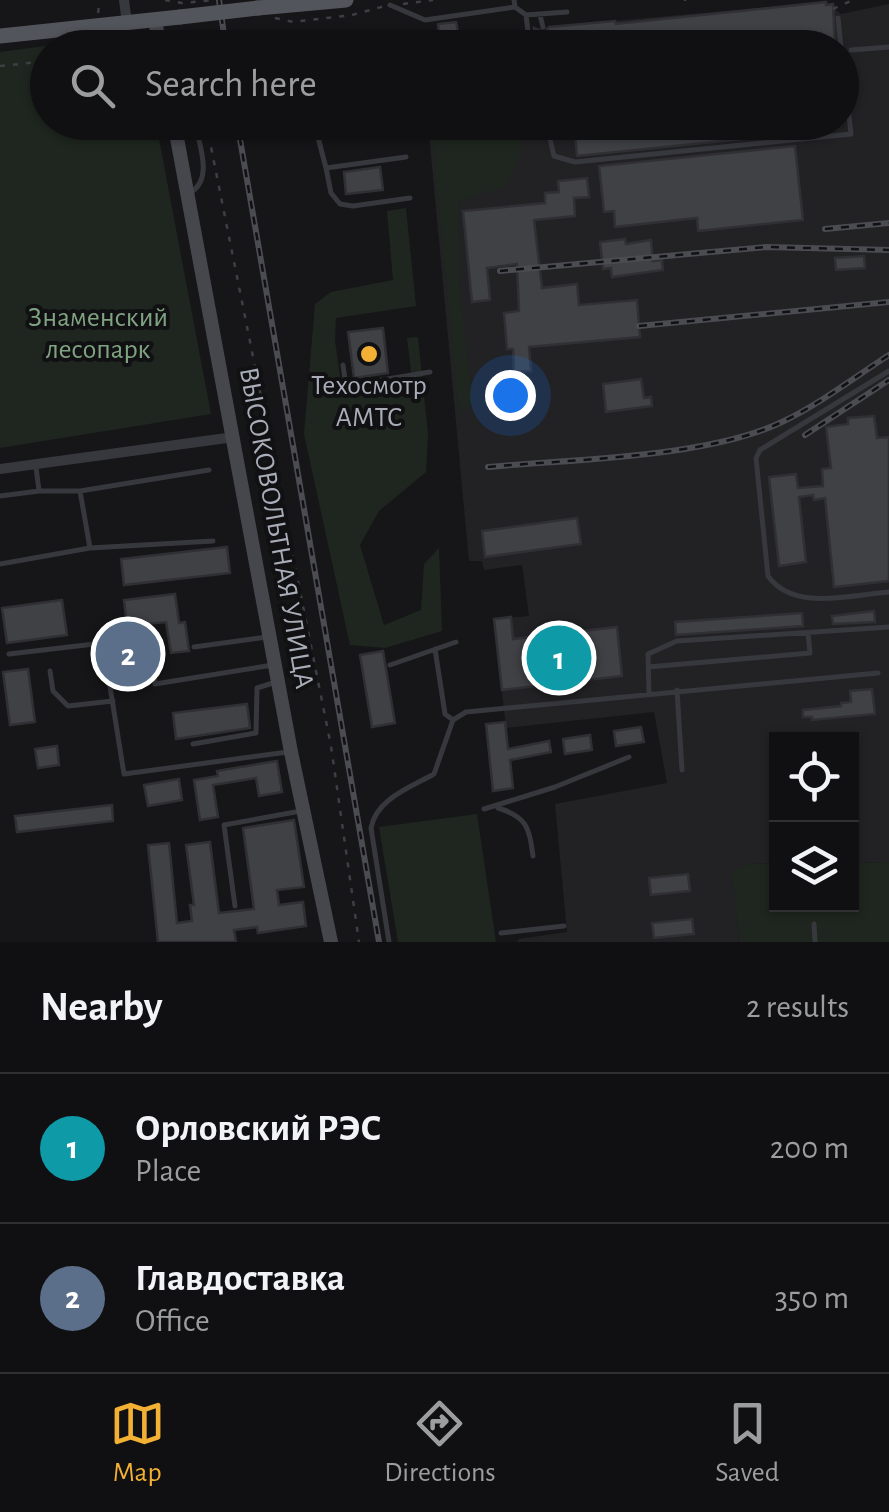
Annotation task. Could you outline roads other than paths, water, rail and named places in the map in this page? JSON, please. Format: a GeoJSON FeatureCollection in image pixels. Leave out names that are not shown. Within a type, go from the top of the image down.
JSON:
{"type":"FeatureCollection","features":[{"type":"Feature","properties":{"kind":"main road"},"geometry":{"type":"LineString","coordinates":[[59,30],[180,16],[265,12],[346,0]]}},
{"type":"Feature","properties":{"kind":"main road"},"geometry":{"type":"LineString","coordinates":[[155,20],[157,30]]}},
{"type":"Feature","properties":{"kind":"main road"},"geometry":{"type":"LineString","coordinates":[[0,36],[30,33]]}},
{"type":"Feature","properties":{"kind":"main road","name":"ВЫСОКОВОЛЬТНАЯ УЛИЦА"},"geometry":{"type":"LineString","coordinates":[[178,140],[291,752],[332,942]]}},
{"type":"Feature","properties":{"kind":"street"},"geometry":{"type":"LineString","coordinates":[[124,0],[127,23]]}},
{"type":"Feature","properties":{"kind":"street"},"geometry":{"type":"LineString","coordinates":[[0,469],[234,437]]}},
{"type":"Feature","properties":{"kind":"lane"},"geometry":{"type":"LineString","coordinates":[[390,5],[425,20],[514,4],[526,16],[528,30]]}},
{"type":"Feature","properties":{"kind":"lane"},"geometry":{"type":"LineString","coordinates":[[526,16],[568,12]]}},
{"type":"Feature","properties":{"kind":"lane"},"geometry":{"type":"LineString","coordinates":[[540,15],[543,28]]}},
{"type":"Feature","properties":{"kind":"lane"},"geometry":{"type":"LineString","coordinates":[[838,18],[839,30]]}},
{"type":"Feature","properties":{"kind":"lane"},"geometry":{"type":"LineString","coordinates":[[859,49],[889,47]]}},
{"type":"Feature","properties":{"kind":"lane"},"geometry":{"type":"LineString","coordinates":[[188,194],[203,179],[198,140]]}},
{"type":"Feature","properties":{"kind":"lane"},"geometry":{"type":"LineString","coordinates":[[319,140],[332,193],[340,204],[354,206],[410,198]]}},
{"type":"Feature","properties":{"kind":"lane"},"geometry":{"type":"LineString","coordinates":[[550,140],[554,156],[575,162],[792,140]]}},
{"type":"Feature","properties":{"kind":"lane"},"geometry":{"type":"LineString","coordinates":[[326,168],[406,157]]}},
{"type":"Feature","properties":{"kind":"lane"},"geometry":{"type":"LineString","coordinates":[[343,365],[346,386],[430,372]]}},
{"type":"Feature","properties":{"kind":"lane"},"geometry":{"type":"LineString","coordinates":[[889,371],[760,450],[756,458],[768,576],[775,586],[804,599],[889,592]]}},
{"type":"Feature","properties":{"kind":"lane"},"geometry":{"type":"LineString","coordinates":[[35,464],[39,490]]}},
{"type":"Feature","properties":{"kind":"lane"},"geometry":{"type":"LineString","coordinates":[[0,496],[39,490],[80,491],[210,470]]}},
{"type":"Feature","properties":{"kind":"lane"},"geometry":{"type":"LineString","coordinates":[[80,491],[90,548]]}},
{"type":"Feature","properties":{"kind":"lane"},"geometry":{"type":"LineString","coordinates":[[0,564],[90,548],[213,541]]}},
{"type":"Feature","properties":{"kind":"lane"},"geometry":{"type":"LineString","coordinates":[[649,692],[648,654],[677,642],[889,628]]}},
{"type":"Feature","properties":{"kind":"lane"},"geometry":{"type":"LineString","coordinates":[[148,632],[155,684],[276,665]]}},
{"type":"Feature","properties":{"kind":"lane"},"geometry":{"type":"LineString","coordinates":[[648,668],[810,653],[808,633]]}},
{"type":"Feature","properties":{"kind":"lane"},"geometry":{"type":"LineString","coordinates":[[194,646],[270,636]]}},
{"type":"Feature","properties":{"kind":"lane"},"geometry":{"type":"LineString","coordinates":[[390,665],[456,642]]}},
{"type":"Feature","properties":{"kind":"lane"},"geometry":{"type":"LineString","coordinates":[[9,654],[104,643],[124,774],[291,752]]}},
{"type":"Feature","properties":{"kind":"lane"},"geometry":{"type":"LineString","coordinates":[[435,649],[445,714],[453,720]]}},
{"type":"Feature","properties":{"kind":"lane"},"geometry":{"type":"LineString","coordinates":[[50,671],[53,691],[68,706],[113,701]]}},
{"type":"Feature","properties":{"kind":"lane"},"geometry":{"type":"LineString","coordinates":[[389,942],[371,828],[373,816],[384,803],[434,774],[453,720],[466,712],[878,673]]}},
{"type":"Feature","properties":{"kind":"lane"},"geometry":{"type":"LineString","coordinates":[[193,744],[256,733],[257,688],[278,682]]}},
{"type":"Feature","properties":{"kind":"lane"},"geometry":{"type":"LineString","coordinates":[[677,690],[682,770]]}},
{"type":"Feature","properties":{"kind":"lane"},"geometry":{"type":"LineString","coordinates":[[484,809],[629,757]]}},
{"type":"Feature","properties":{"kind":"lane"},"geometry":{"type":"LineString","coordinates":[[495,807],[518,814],[530,833],[533,856]]}},
{"type":"Feature","properties":{"kind":"lane"},"geometry":{"type":"LineString","coordinates":[[235,906],[224,824],[304,810]]}},
{"type":"Feature","properties":{"kind":"lane"},"geometry":{"type":"LineString","coordinates":[[814,924],[815,942]]}},
{"type":"Feature","properties":{"kind":"lane"},"geometry":{"type":"LineString","coordinates":[[501,933],[564,926]]}},
{"type":"Feature","properties":{"kind":"railway"},"geometry":{"type":"LineString","coordinates":[[219,0],[223,30]]}},
{"type":"Feature","properties":{"kind":"railway"},"geometry":{"type":"LineString","coordinates":[[240,140],[379,942]]}},
{"type":"Feature","properties":{"kind":"railway"},"geometry":{"type":"LineString","coordinates":[[825,229],[889,223]]}},
{"type":"Feature","properties":{"kind":"railway"},"geometry":{"type":"LineString","coordinates":[[500,271],[766,247],[889,250]]}},
{"type":"Feature","properties":{"kind":"railway"},"geometry":{"type":"LineString","coordinates":[[639,326],[889,302]]}},
{"type":"Feature","properties":{"kind":"railway"},"geometry":{"type":"LineString","coordinates":[[488,467],[640,455],[718,443],[784,421],[889,355]]}},
{"type":"Feature","properties":{"kind":"railway"},"geometry":{"type":"LineString","coordinates":[[805,435],[889,380]]}},
{"type":"Feature","properties":{"kind":"place","name":"Техосмотр АМТС"},"geometry":{"type":"Point","coordinates":[369,354]}},
{"type":"Feature","properties":{"kind":"place","name":"Главдоставка"},"geometry":{"type":"Point","coordinates":[128,654]}},
{"type":"Feature","properties":{"kind":"place","name":"Орловский РЭС"},"geometry":{"type":"Point","coordinates":[559,658]}},
{"type":"Feature","properties":{"kind":"park label","name":"Знаменский лесопарк"},"geometry":{"type":"Point","coordinates":[98,334]}}]}
